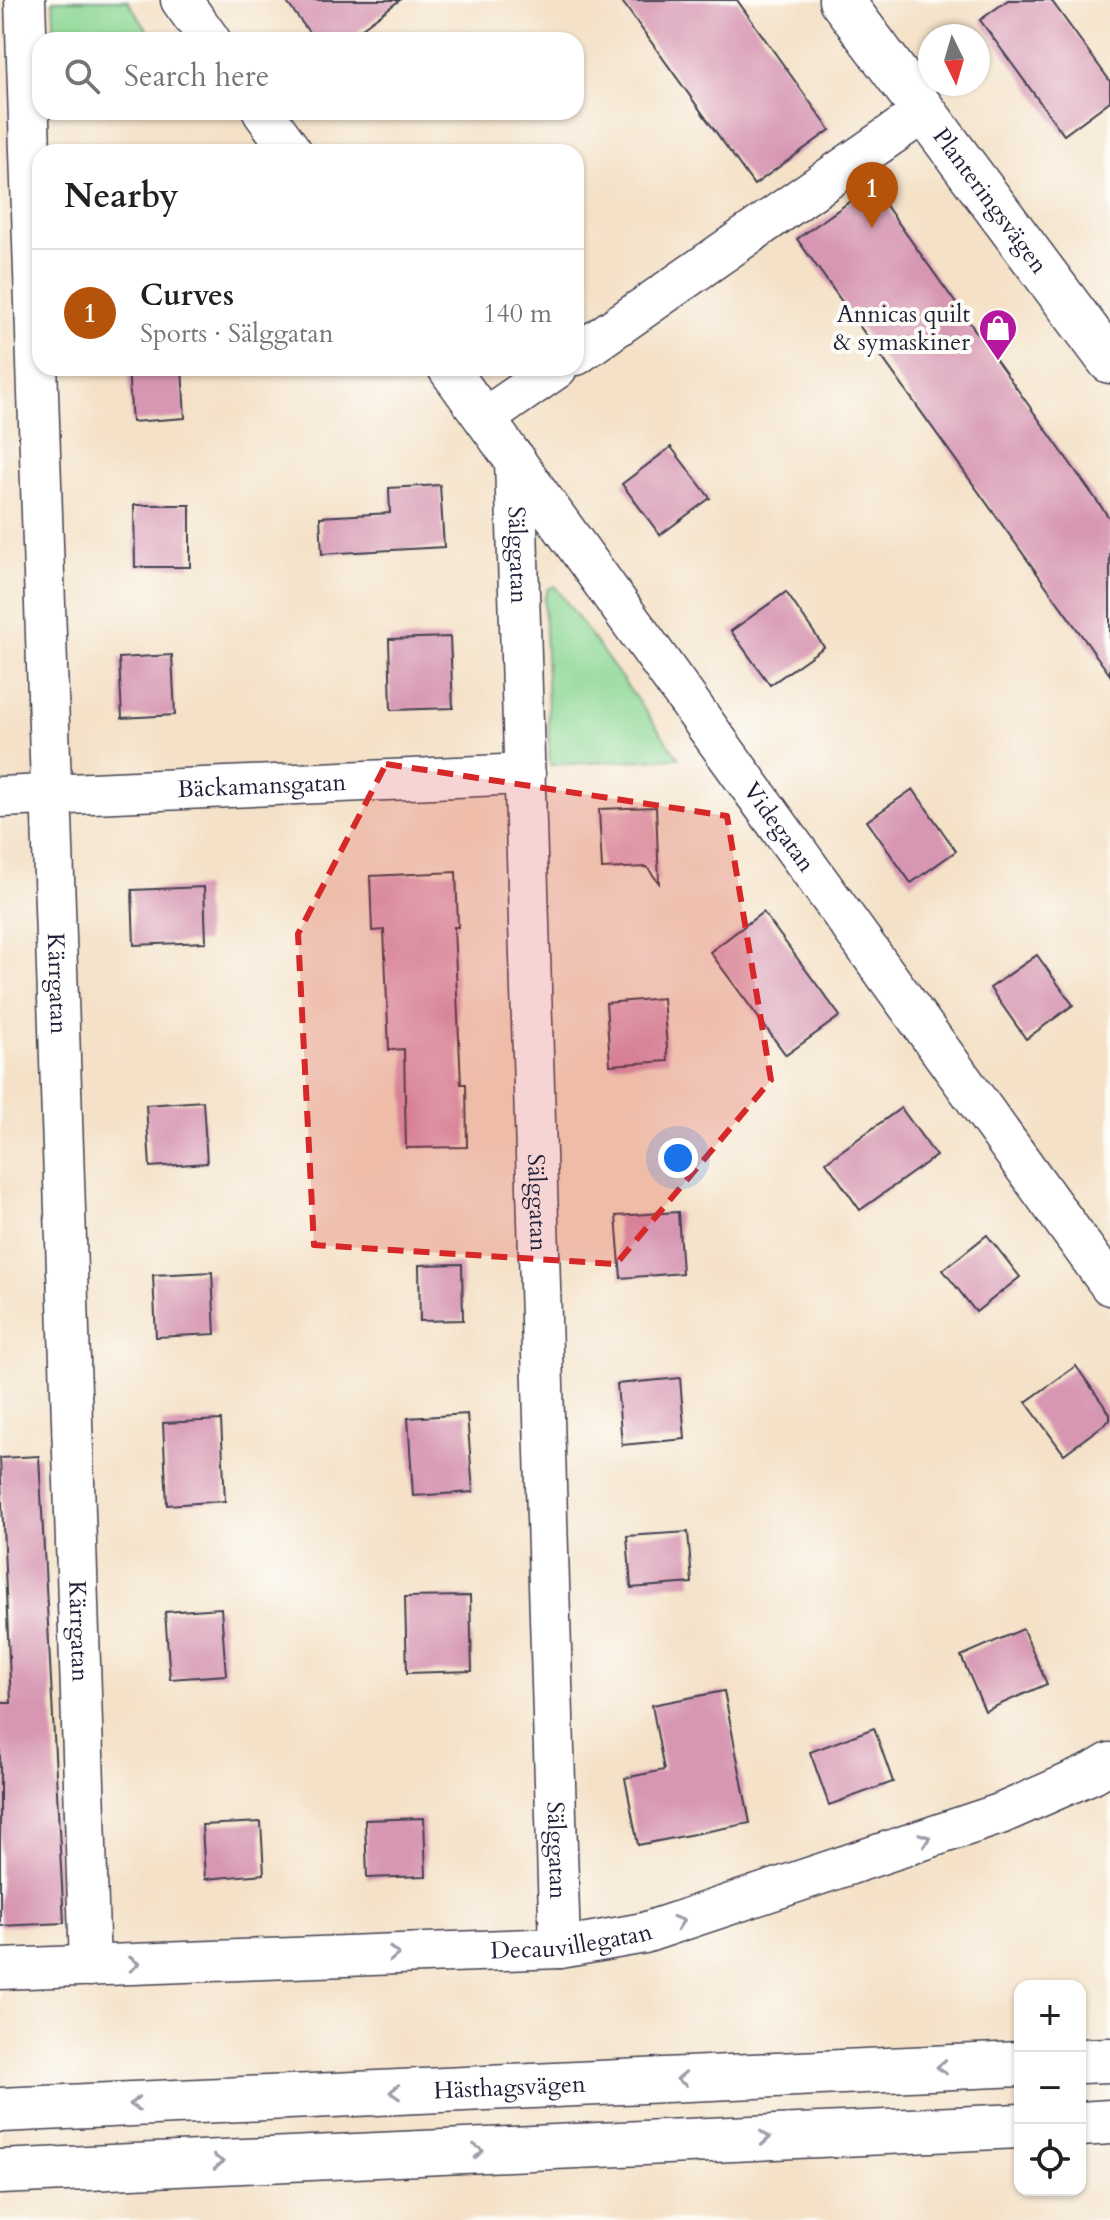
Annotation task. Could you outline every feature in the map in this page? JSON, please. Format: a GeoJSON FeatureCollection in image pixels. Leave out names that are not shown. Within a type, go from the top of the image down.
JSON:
{"type":"FeatureCollection","features":[{"type":"Feature","properties":{"kind":"main road","name":"Planteringsvägen"},"geometry":{"type":"LineString","coordinates":[[841,0],[1110,361]]}},
{"type":"Feature","properties":{"kind":"main road"},"geometry":{"type":"LineString","coordinates":[[1086,2061],[1110,2060]]}},
{"type":"Feature","properties":{"kind":"main road","name":"Hästhagsvägen"},"geometry":{"type":"LineString","coordinates":[[0,2110],[1014,2064]]}},
{"type":"Feature","properties":{"kind":"main road"},"geometry":{"type":"LineString","coordinates":[[1086,2124],[1110,2122]]}},
{"type":"Feature","properties":{"kind":"main road"},"geometry":{"type":"LineString","coordinates":[[0,2172],[1014,2126]]}},
{"type":"Feature","properties":{"kind":"street","name":"Kärrgatan"},"geometry":{"type":"LineString","coordinates":[[25,0],[32,232]]}},
{"type":"Feature","properties":{"kind":"street"},"geometry":{"type":"LineString","coordinates":[[181,0],[204,32]]}},
{"type":"Feature","properties":{"kind":"street"},"geometry":{"type":"LineString","coordinates":[[584,349],[924,112]]}},
{"type":"Feature","properties":{"kind":"street"},"geometry":{"type":"LineString","coordinates":[[269,120],[286,144]]}},
{"type":"Feature","properties":{"kind":"street","name":"Kärrgatan"},"geometry":{"type":"LineString","coordinates":[[36,376],[90,1966]]}},
{"type":"Feature","properties":{"kind":"street","name":"Videgatan"},"geometry":{"type":"LineString","coordinates":[[454,376],[1110,1285]]}},
{"type":"Feature","properties":{"kind":"street"},"geometry":{"type":"LineString","coordinates":[[485,418],[545,376]]}},
{"type":"Feature","properties":{"kind":"street","name":"Sälggatan"},"geometry":{"type":"LineString","coordinates":[[515,459],[560,1948]]}},
{"type":"Feature","properties":{"kind":"street","name":"Bäckamansgatan"},"geometry":{"type":"LineString","coordinates":[[0,797],[525,774]]}},
{"type":"Feature","properties":{"kind":"street","name":"Decauvillegatan"},"geometry":{"type":"LineString","coordinates":[[0,1969],[560,1948],[644,1933],[1000,1814],[1110,1763]]}},
{"type":"Feature","properties":{"kind":"highlighted area"},"geometry":{"type":"Polygon","coordinates":[[[386,764],[727,816],[771,1080],[616,1264],[314,1245],[298,934],[386,764]]]}},
{"type":"Feature","properties":{"kind":"green space"},"geometry":{"type":"Polygon","coordinates":[[[53,0],[127,0],[149,32],[55,32],[53,0]]]}},
{"type":"Feature","properties":{"kind":"green space"},"geometry":{"type":"Polygon","coordinates":[[[555,586],[679,758],[550,765],[544,600],[548,589],[555,586]]]}},
{"type":"Feature","properties":{"kind":"building"},"geometry":{"type":"Polygon","coordinates":[[[285,0],[400,0],[357,32],[309,32],[285,0]]]}},
{"type":"Feature","properties":{"kind":"building"},"geometry":{"type":"Polygon","coordinates":[[[621,0],[737,0],[830,130],[754,185],[621,0]]]}},
{"type":"Feature","properties":{"kind":"building"},"geometry":{"type":"Polygon","coordinates":[[[1008,0],[1051,0],[1110,81],[1110,101],[1064,135],[990,34],[990,24],[983,24],[980,20],[1008,0]]]}},
{"type":"Feature","properties":{"kind":"building"},"geometry":{"type":"Polygon","coordinates":[[[872,186],[1110,519],[1110,675],[797,239],[872,186]]]}},
{"type":"Feature","properties":{"kind":"building"},"geometry":{"type":"Polygon","coordinates":[[[129,376],[182,376],[185,418],[132,422],[129,376]]]}},
{"type":"Feature","properties":{"kind":"building"},"geometry":{"type":"Polygon","coordinates":[[[671,447],[710,498],[660,535],[622,484],[671,447]]]}},
{"type":"Feature","properties":{"kind":"building"},"geometry":{"type":"Polygon","coordinates":[[[440,485],[444,547],[322,554],[320,517],[390,513],[389,488],[440,485]]]}},
{"type":"Feature","properties":{"kind":"building"},"geometry":{"type":"Polygon","coordinates":[[[134,505],[190,505],[190,567],[135,567],[134,505]]]}},
{"type":"Feature","properties":{"kind":"building"},"geometry":{"type":"Polygon","coordinates":[[[786,592],[824,647],[770,685],[731,631],[786,592]]]}},
{"type":"Feature","properties":{"kind":"building"},"geometry":{"type":"Polygon","coordinates":[[[450,637],[453,708],[391,710],[389,639],[450,637]]]}},
{"type":"Feature","properties":{"kind":"building"},"geometry":{"type":"Polygon","coordinates":[[[172,655],[175,715],[122,718],[119,658],[172,655]]]}},
{"type":"Feature","properties":{"kind":"building"},"geometry":{"type":"Polygon","coordinates":[[[913,789],[956,851],[911,883],[867,821],[913,789]]]}},
{"type":"Feature","properties":{"kind":"building"},"geometry":{"type":"Polygon","coordinates":[[[656,807],[659,883],[647,867],[602,869],[599,809],[656,807]]]}},
{"type":"Feature","properties":{"kind":"building"},"geometry":{"type":"Polygon","coordinates":[[[456,872],[458,927],[454,927],[461,1084],[466,1084],[467,1147],[406,1148],[404,1049],[389,1050],[384,930],[372,931],[370,876],[456,872]]]}},
{"type":"Feature","properties":{"kind":"building"},"geometry":{"type":"Polygon","coordinates":[[[204,887],[206,942],[134,945],[132,890],[204,887]]]}},
{"type":"Feature","properties":{"kind":"building"},"geometry":{"type":"Polygon","coordinates":[[[763,912],[840,1016],[786,1055],[710,952],[763,912]]]}},
{"type":"Feature","properties":{"kind":"building"},"geometry":{"type":"Polygon","coordinates":[[[1037,955],[1073,1005],[1026,1039],[990,988],[1037,955]]]}},
{"type":"Feature","properties":{"kind":"building"},"geometry":{"type":"Polygon","coordinates":[[[663,998],[668,1061],[610,1065],[606,1003],[663,998]]]}},
{"type":"Feature","properties":{"kind":"building"},"geometry":{"type":"Polygon","coordinates":[[[203,1101],[207,1163],[150,1167],[146,1105],[203,1101]]]}},
{"type":"Feature","properties":{"kind":"building"},"geometry":{"type":"Polygon","coordinates":[[[901,1108],[936,1156],[860,1210],[826,1162],[901,1108]]]}},
{"type":"Feature","properties":{"kind":"building"},"geometry":{"type":"Polygon","coordinates":[[[678,1212],[682,1273],[621,1278],[616,1216],[678,1212]]]}},
{"type":"Feature","properties":{"kind":"building"},"geometry":{"type":"Polygon","coordinates":[[[987,1235],[1020,1277],[976,1312],[943,1270],[987,1235]]]}},
{"type":"Feature","properties":{"kind":"building"},"geometry":{"type":"Polygon","coordinates":[[[462,1264],[463,1320],[420,1321],[419,1265],[462,1264]]]}},
{"type":"Feature","properties":{"kind":"building"},"geometry":{"type":"Polygon","coordinates":[[[212,1272],[215,1334],[156,1337],[153,1275],[212,1272]]]}},
{"type":"Feature","properties":{"kind":"building"},"geometry":{"type":"Polygon","coordinates":[[[1076,1366],[1110,1414],[1110,1420],[1064,1454],[1026,1402],[1076,1366]]]}},
{"type":"Feature","properties":{"kind":"building"},"geometry":{"type":"Polygon","coordinates":[[[680,1378],[685,1439],[622,1445],[617,1384],[680,1378]]]}},
{"type":"Feature","properties":{"kind":"building"},"geometry":{"type":"Polygon","coordinates":[[[467,1414],[473,1492],[413,1496],[408,1418],[467,1414]]]}},
{"type":"Feature","properties":{"kind":"building"},"geometry":{"type":"Polygon","coordinates":[[[221,1420],[225,1501],[167,1505],[163,1423],[221,1420]]]}},
{"type":"Feature","properties":{"kind":"building"},"geometry":{"type":"Polygon","coordinates":[[[39,1456],[64,1923],[0,1926],[0,1703],[11,1703],[0,1458],[39,1456]]]}},
{"type":"Feature","properties":{"kind":"building"},"geometry":{"type":"Polygon","coordinates":[[[688,1532],[692,1583],[631,1588],[627,1536],[688,1532]]]}},
{"type":"Feature","properties":{"kind":"building"},"geometry":{"type":"Polygon","coordinates":[[[470,1596],[472,1671],[407,1673],[405,1597],[470,1596]]]}},
{"type":"Feature","properties":{"kind":"building"},"geometry":{"type":"Polygon","coordinates":[[[221,1608],[226,1675],[170,1679],[165,1612],[221,1608]]]}},
{"type":"Feature","properties":{"kind":"building"},"geometry":{"type":"Polygon","coordinates":[[[1023,1629],[1047,1684],[985,1711],[961,1656],[1023,1629]]]}},
{"type":"Feature","properties":{"kind":"building"},"geometry":{"type":"Polygon","coordinates":[[[724,1691],[750,1823],[638,1845],[625,1778],[664,1770],[652,1705],[724,1691]]]}},
{"type":"Feature","properties":{"kind":"building"},"geometry":{"type":"Polygon","coordinates":[[[874,1728],[893,1782],[829,1805],[810,1752],[874,1728]]]}},
{"type":"Feature","properties":{"kind":"building"},"geometry":{"type":"Polygon","coordinates":[[[424,1818],[426,1876],[367,1878],[365,1820],[424,1818]]]}},
{"type":"Feature","properties":{"kind":"building"},"geometry":{"type":"Polygon","coordinates":[[[261,1822],[264,1874],[205,1879],[202,1825],[261,1822]]]}},
{"type":"Feature","properties":{"kind":"place","name":"Curves"},"geometry":{"type":"Point","coordinates":[872,228]}},
{"type":"Feature","properties":{"kind":"place","name":"Annicas quilt & symaskiner"},"geometry":{"type":"Point","coordinates":[998,362]}}]}
